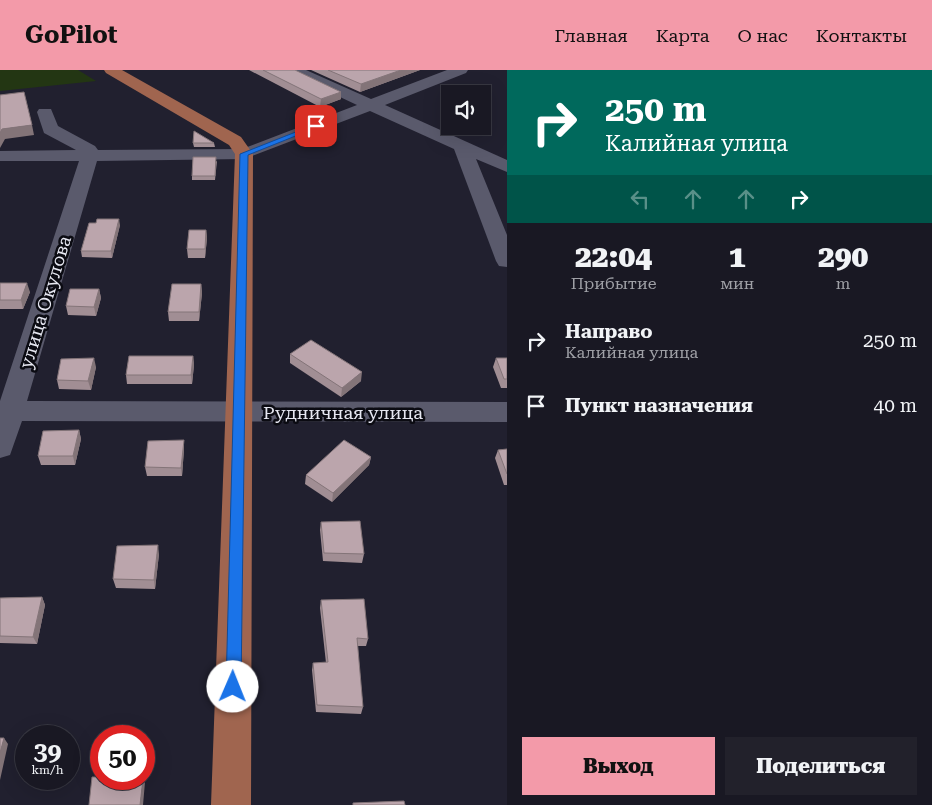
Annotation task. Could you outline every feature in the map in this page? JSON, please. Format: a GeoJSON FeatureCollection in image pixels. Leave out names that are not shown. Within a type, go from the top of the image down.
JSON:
{"type":"FeatureCollection","features":[{"type":"Feature","properties":{"kind":"main road"},"geometry":{"type":"LineString","coordinates":[[111,70],[235,141],[244,154],[231,805]]}},
{"type":"Feature","properties":{"kind":"street"},"geometry":{"type":"LineString","coordinates":[[294,70],[507,167]]}},
{"type":"Feature","properties":{"kind":"street"},"geometry":{"type":"LineString","coordinates":[[0,156],[244,154],[461,70]]}},
{"type":"Feature","properties":{"kind":"street"},"geometry":{"type":"LineString","coordinates":[[45,112],[50,129],[88,150],[89,156]]}},
{"type":"Feature","properties":{"kind":"street"},"geometry":{"type":"LineString","coordinates":[[462,147],[507,261]]}},
{"type":"Feature","properties":{"kind":"street","name":"улица Окулова"},"geometry":{"type":"LineString","coordinates":[[0,448],[6,411],[89,156]]}},
{"type":"Feature","properties":{"kind":"street","name":"Рудничная улица"},"geometry":{"type":"LineString","coordinates":[[6,411],[507,412]]}},
{"type":"Feature","properties":{"kind":"green space"},"geometry":{"type":"Polygon","coordinates":[[[0,70],[78,70],[96,81],[0,91],[0,70]]]}},
{"type":"Feature","properties":{"kind":"building"},"geometry":{"type":"Polygon","coordinates":[[[263,70],[295,70],[341,92],[321,99],[263,70]]]}},
{"type":"Feature","properties":{"kind":"building"},"geometry":{"type":"Polygon","coordinates":[[[328,70],[401,70],[361,84],[328,70]]]}},
{"type":"Feature","properties":{"kind":"building"},"geometry":{"type":"Polygon","coordinates":[[[24,92],[32,125],[2,129],[0,133],[0,95],[24,92]]]}},
{"type":"Feature","properties":{"kind":"building"},"geometry":{"type":"Polygon","coordinates":[[[194,131],[214,143],[193,143],[194,131]]]}},
{"type":"Feature","properties":{"kind":"building"},"geometry":{"type":"Polygon","coordinates":[[[193,157],[216,157],[215,176],[192,176],[193,157]]]}},
{"type":"Feature","properties":{"kind":"building"},"geometry":{"type":"Polygon","coordinates":[[[97,219],[119,219],[111,251],[81,251],[89,223],[96,223],[97,219]]]}},
{"type":"Feature","properties":{"kind":"building"},"geometry":{"type":"Polygon","coordinates":[[[189,230],[206,230],[205,249],[187,249],[189,230]]]}},
{"type":"Feature","properties":{"kind":"building"},"geometry":{"type":"Polygon","coordinates":[[[0,283],[27,283],[21,300],[0,300],[0,283]]]}},
{"type":"Feature","properties":{"kind":"building"},"geometry":{"type":"Polygon","coordinates":[[[172,284],[201,284],[199,312],[168,312],[172,284]]]}},
{"type":"Feature","properties":{"kind":"building"},"geometry":{"type":"Polygon","coordinates":[[[70,289],[99,289],[94,307],[66,306],[70,289]]]}},
{"type":"Feature","properties":{"kind":"building"},"geometry":{"type":"Polygon","coordinates":[[[311,340],[362,372],[342,388],[290,354],[311,340]]]}},
{"type":"Feature","properties":{"kind":"building"},"geometry":{"type":"Polygon","coordinates":[[[129,356],[193,356],[191,375],[126,375],[129,356]]]}},
{"type":"Feature","properties":{"kind":"building"},"geometry":{"type":"Polygon","coordinates":[[[94,358],[88,381],[57,380],[61,359],[94,358]]]}},
{"type":"Feature","properties":{"kind":"building"},"geometry":{"type":"Polygon","coordinates":[[[496,358],[507,358],[507,379],[504,379],[496,358]]]}},
{"type":"Feature","properties":{"kind":"building"},"geometry":{"type":"Polygon","coordinates":[[[79,430],[73,456],[38,456],[43,431],[79,430]]]}},
{"type":"Feature","properties":{"kind":"building"},"geometry":{"type":"Polygon","coordinates":[[[184,440],[181,468],[145,467],[148,441],[184,440]]]}},
{"type":"Feature","properties":{"kind":"building"},"geometry":{"type":"Polygon","coordinates":[[[344,440],[371,457],[333,493],[306,475],[344,440]]]}},
{"type":"Feature","properties":{"kind":"building"},"geometry":{"type":"Polygon","coordinates":[[[507,449],[507,474],[498,450],[507,449]]]}},
{"type":"Feature","properties":{"kind":"building"},"geometry":{"type":"Polygon","coordinates":[[[360,521],[364,554],[324,553],[321,522],[360,521]]]}},
{"type":"Feature","properties":{"kind":"building"},"geometry":{"type":"Polygon","coordinates":[[[158,545],[154,580],[113,579],[117,546],[158,545]]]}},
{"type":"Feature","properties":{"kind":"building"},"geometry":{"type":"Polygon","coordinates":[[[42,597],[33,637],[0,636],[0,598],[42,597]]]}},
{"type":"Feature","properties":{"kind":"building"},"geometry":{"type":"Polygon","coordinates":[[[364,599],[368,639],[357,638],[363,707],[317,705],[313,663],[328,662],[321,600],[364,599]]]}},
{"type":"Feature","properties":{"kind":"building"},"geometry":{"type":"Polygon","coordinates":[[[0,738],[4,738],[0,753],[0,738]]]}},
{"type":"Feature","properties":{"kind":"building"},"geometry":{"type":"Polygon","coordinates":[[[91,790],[142,790],[140,805],[89,805],[91,790]]]}},
{"type":"Feature","properties":{"kind":"building"},"geometry":{"type":"Polygon","coordinates":[[[404,801],[405,805],[353,805],[353,803],[404,801]]]}},
{"type":"Feature","properties":{"kind":"route"},"geometry":{"type":"LineString","coordinates":[[233,687],[244,154],[316,126]]}}]}
